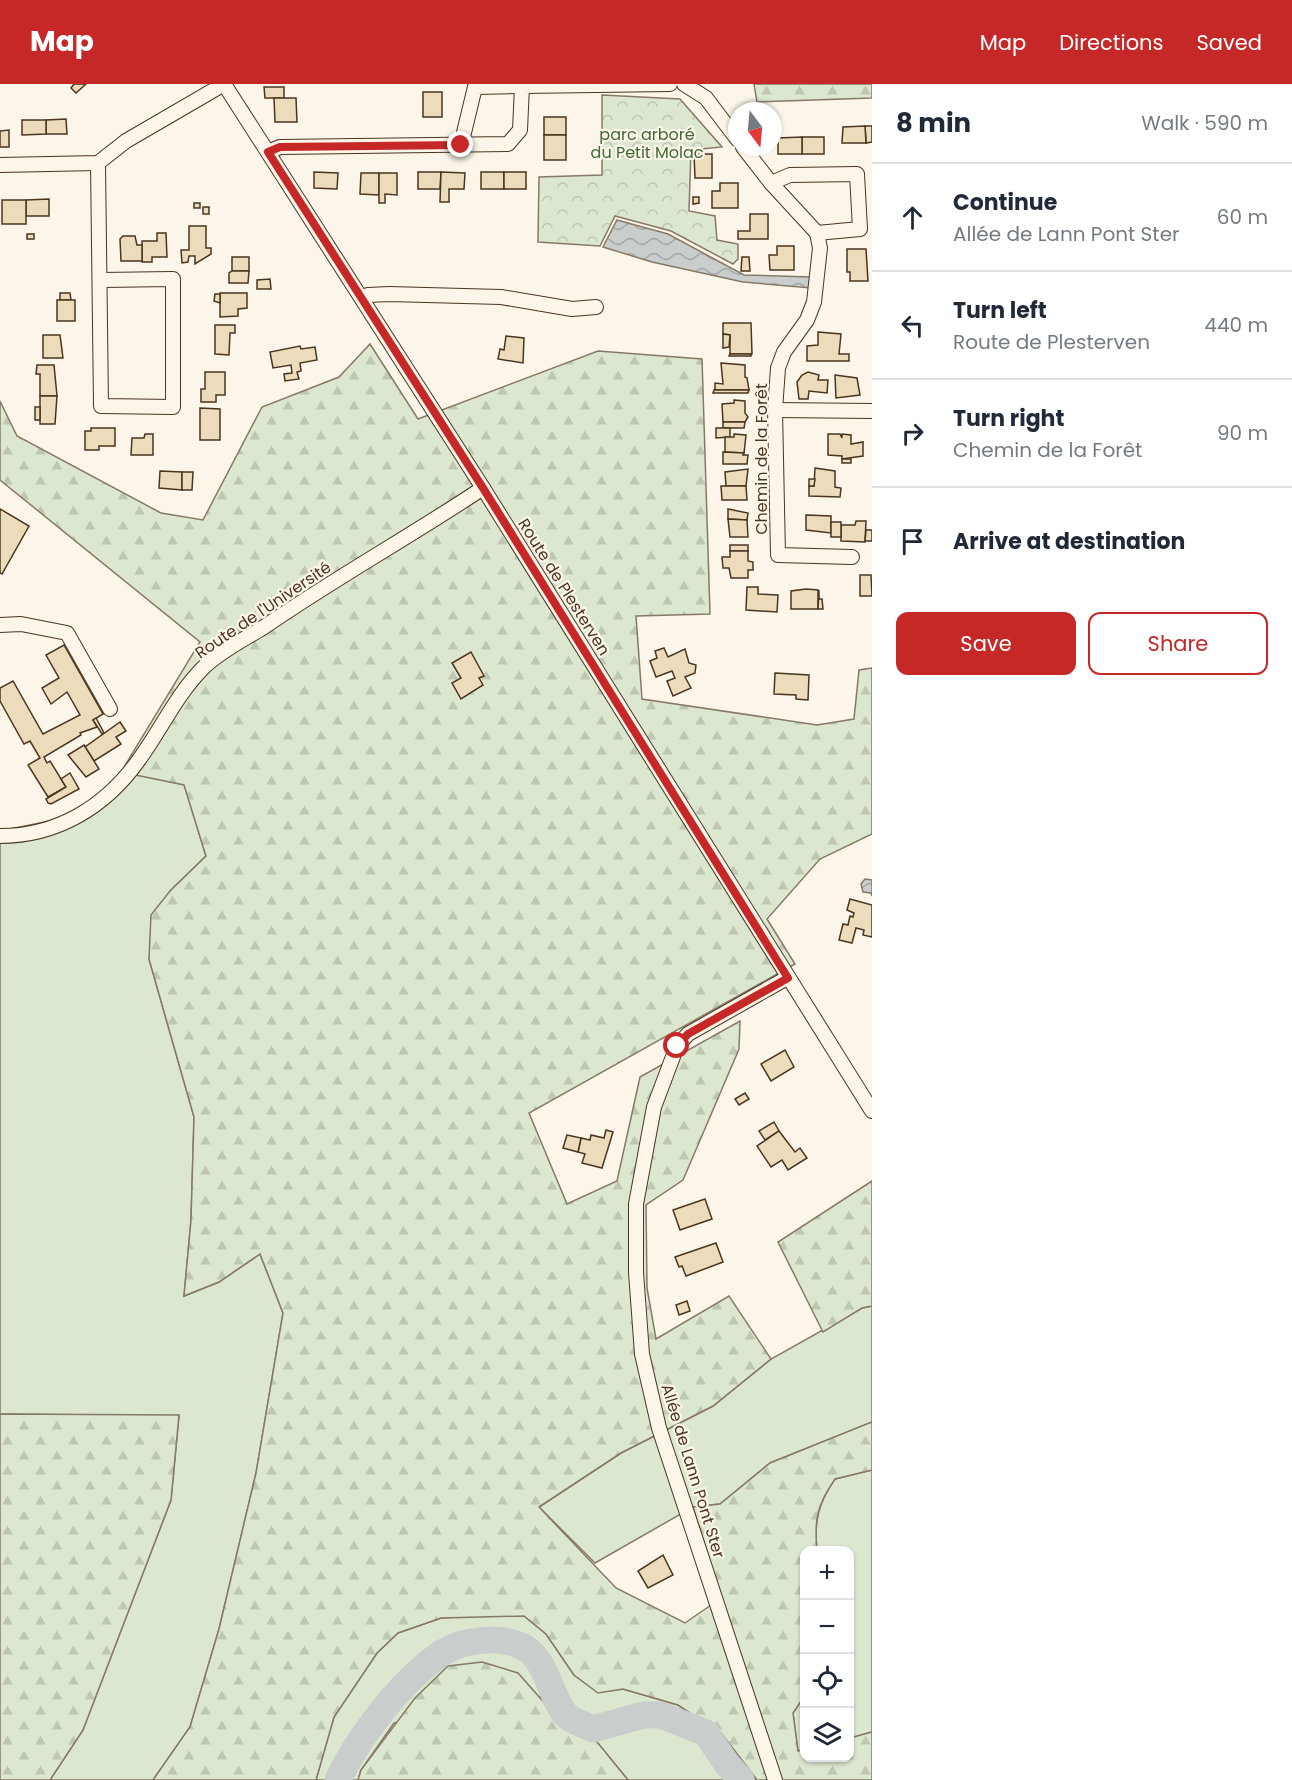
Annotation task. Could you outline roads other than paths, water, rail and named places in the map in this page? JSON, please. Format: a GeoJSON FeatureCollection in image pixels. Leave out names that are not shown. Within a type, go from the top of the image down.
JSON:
{"type":"FeatureCollection","features":[{"type":"Feature","properties":{"kind":"street"},"geometry":{"type":"LineString","coordinates":[[0,165],[98,163],[126,141],[224,84]]}},
{"type":"Feature","properties":{"kind":"street","name":"Route de Plesterven"},"geometry":{"type":"LineString","coordinates":[[224,84],[483,488],[872,1111]]}},
{"type":"Feature","properties":{"kind":"street"},"geometry":{"type":"LineString","coordinates":[[461,145],[474,86],[670,84]]}},
{"type":"Feature","properties":{"kind":"street"},"geometry":{"type":"LineString","coordinates":[[684,84],[706,98],[728,127]]}},
{"type":"Feature","properties":{"kind":"street"},"geometry":{"type":"LineString","coordinates":[[268,152],[280,147],[508,144],[520,130],[522,86]]}},
{"type":"Feature","properties":{"kind":"street"},"geometry":{"type":"LineString","coordinates":[[750,156],[771,183],[817,233],[860,229],[857,174],[790,175],[771,183]]}},
{"type":"Feature","properties":{"kind":"street"},"geometry":{"type":"LineString","coordinates":[[98,163],[101,406],[173,407],[173,279],[101,280]]}},
{"type":"Feature","properties":{"kind":"street","name":"Chemin de la Forêt"},"geometry":{"type":"LineString","coordinates":[[817,233],[820,248],[814,302],[807,320],[784,352],[778,368],[775,410],[778,555],[852,557]]}},
{"type":"Feature","properties":{"kind":"street"},"geometry":{"type":"LineString","coordinates":[[362,298],[368,295],[389,294],[501,297],[572,309],[596,307]]}},
{"type":"Feature","properties":{"kind":"street"},"geometry":{"type":"LineString","coordinates":[[775,410],[872,411]]}},
{"type":"Feature","properties":{"kind":"street","name":"Route de l'Université"},"geometry":{"type":"LineString","coordinates":[[0,836],[42,831],[69,822],[99,803],[138,761],[163,719],[204,667],[295,606],[421,530],[483,488]]}},
{"type":"Feature","properties":{"kind":"street"},"geometry":{"type":"LineString","coordinates":[[0,625],[21,624],[67,633],[110,709]]}},
{"type":"Feature","properties":{"kind":"street","name":"Allée de Lann Pont Ster"},"geometry":{"type":"LineString","coordinates":[[775,1780],[658,1428],[642,1354],[636,1272],[636,1204],[654,1107],[677,1046],[688,1034],[788,978]]}},
{"type":"Feature","properties":{"kind":"water"},"geometry":{"type":"Polygon","coordinates":[[[617,220],[668,234],[744,275],[811,277],[811,288],[743,282],[652,262],[603,247],[617,220]]]}},
{"type":"Feature","properties":{"kind":"water"},"geometry":{"type":"Polygon","coordinates":[[[865,879],[872,880],[872,896],[871,893],[863,892],[861,884],[865,879]]]}},
{"type":"Feature","properties":{"kind":"waterway"},"geometry":{"type":"LineString","coordinates":[[338,1780],[369,1728],[412,1678],[427,1664],[451,1648],[483,1640],[506,1641],[525,1648],[532,1654],[543,1670],[560,1707],[571,1719],[593,1729],[643,1715],[661,1715],[706,1733],[741,1780]]}},
{"type":"Feature","properties":{"kind":"park label","name":"parc arboré du Petit Molac"},"geometry":{"type":"Point","coordinates":[647,143]}}]}
